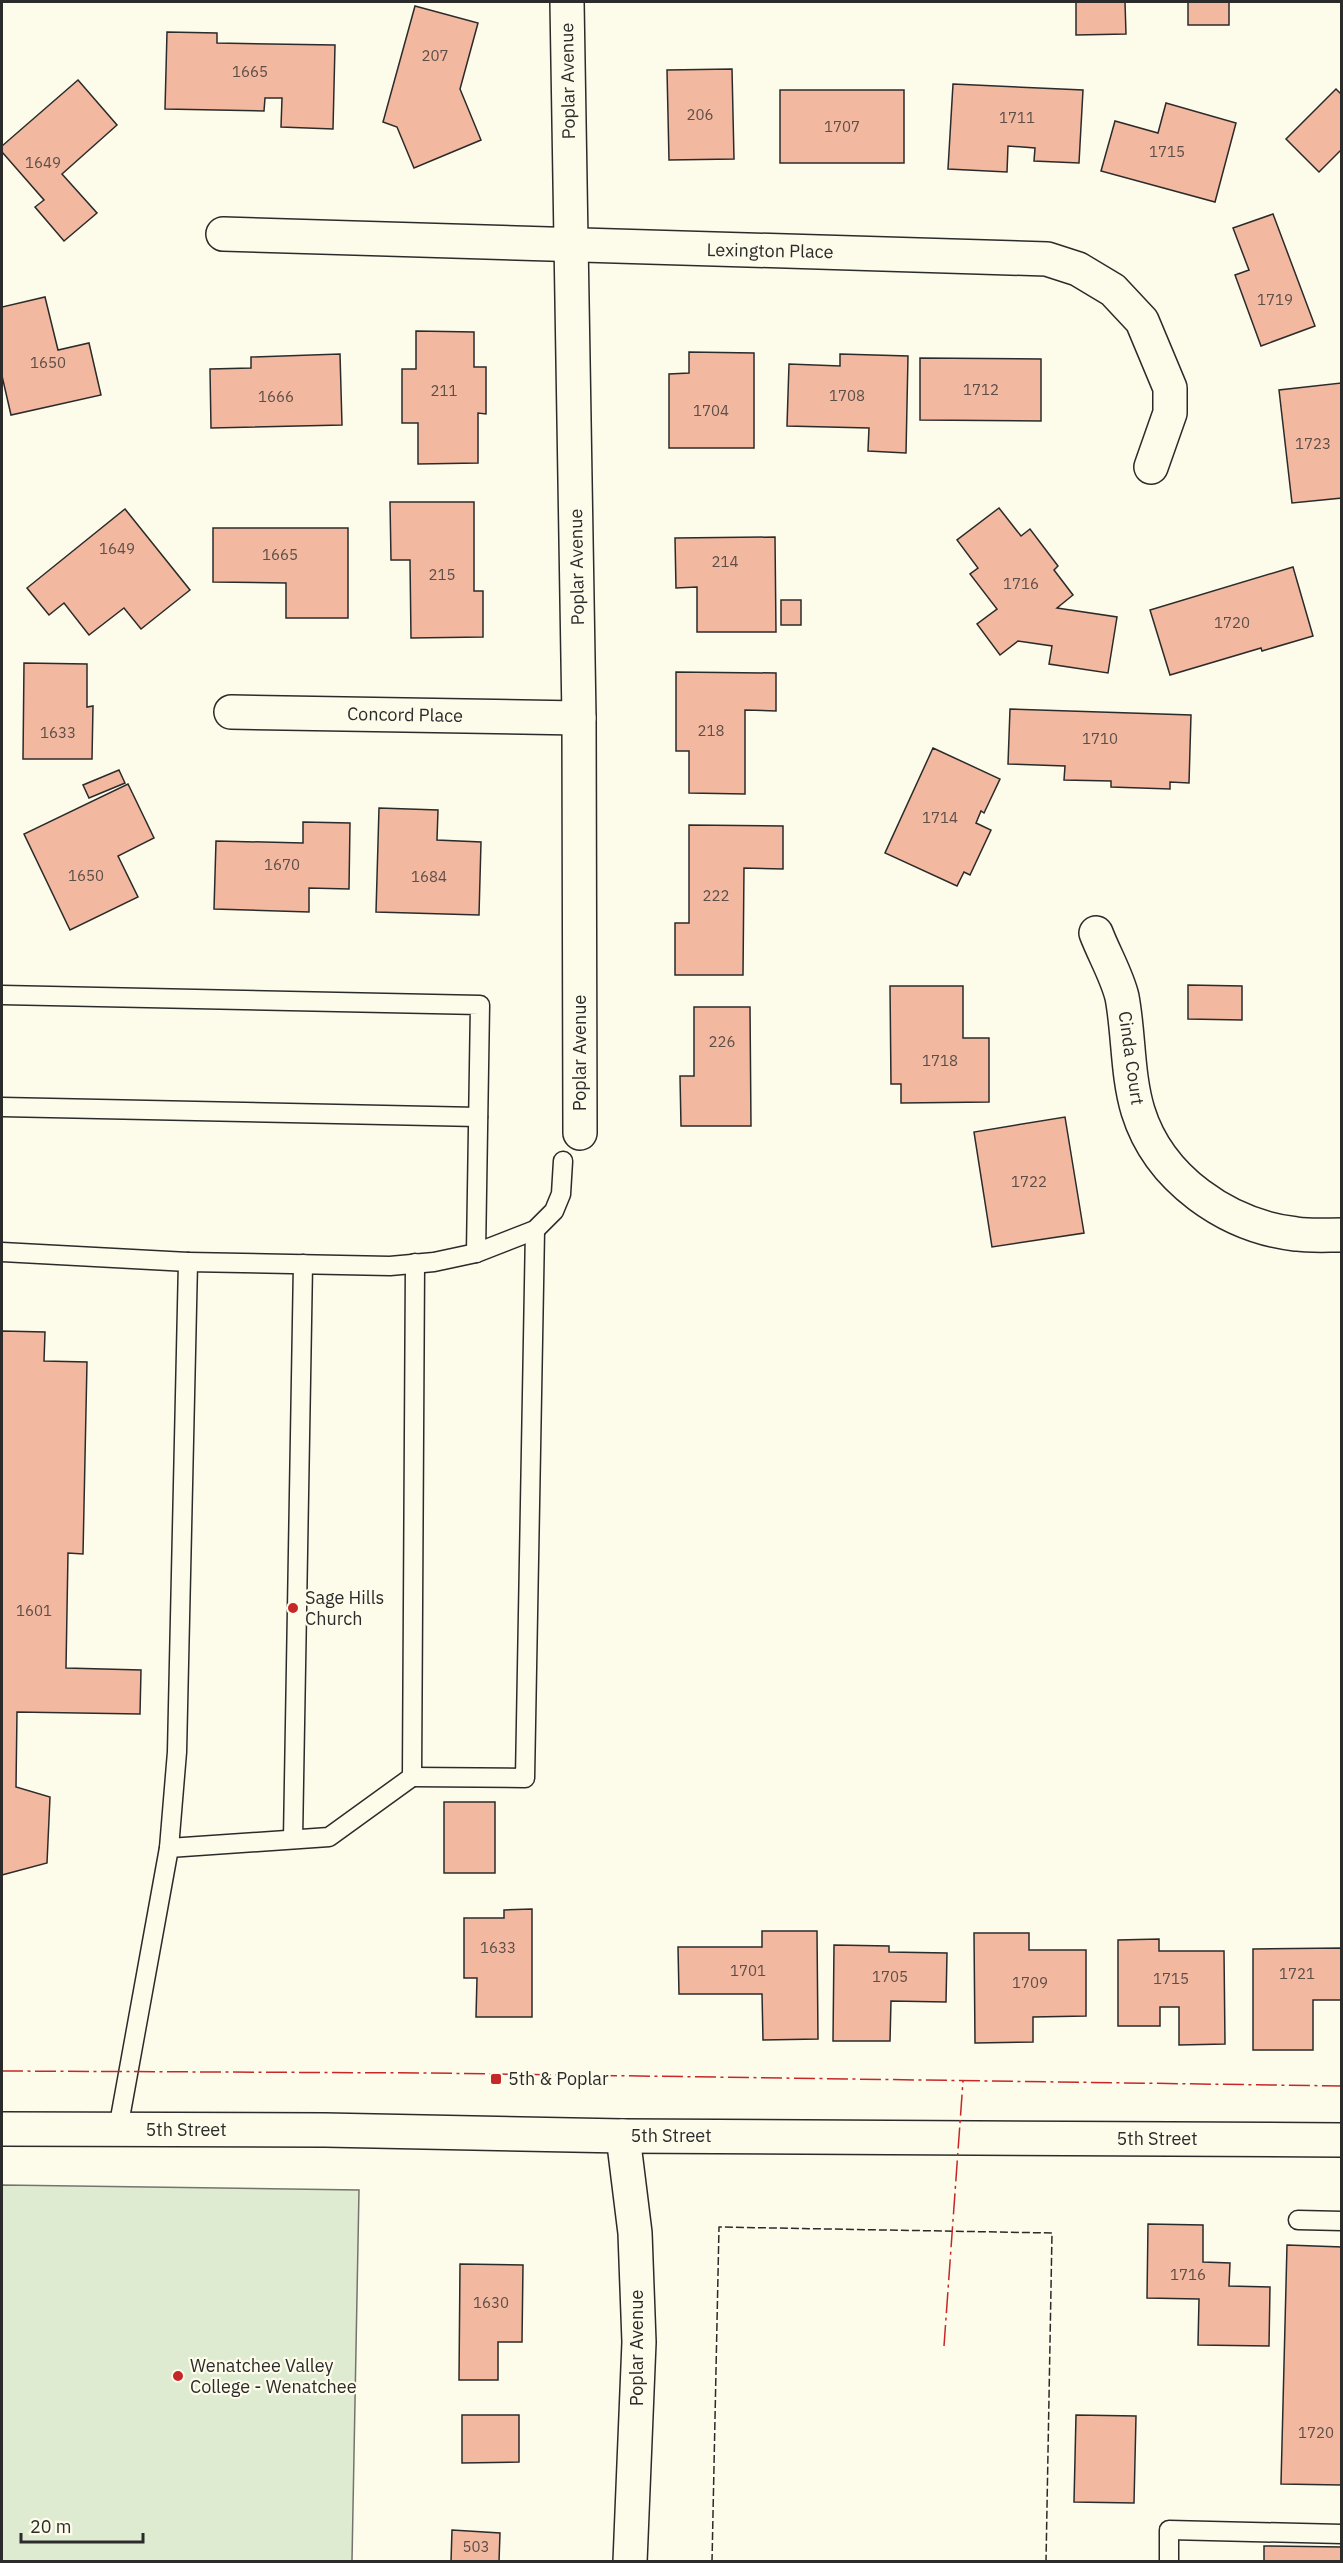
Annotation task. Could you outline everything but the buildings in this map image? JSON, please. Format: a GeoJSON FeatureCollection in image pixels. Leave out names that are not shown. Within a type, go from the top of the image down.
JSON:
{"type":"FeatureCollection","features":[{"type":"Feature","properties":{"kind":"street","name":"Poplar Avenue"},"geometry":{"type":"LineString","coordinates":[[567,2],[579,718],[580,1133]]}},
{"type":"Feature","properties":{"kind":"street","name":"Lexington Place"},"geometry":{"type":"LineString","coordinates":[[223,234],[1047,259],[1078,269],[1113,290],[1142,321],[1170,388],[1170,413],[1150,467]]}},
{"type":"Feature","properties":{"kind":"street","name":"Concord Place"},"geometry":{"type":"LineString","coordinates":[[231,712],[579,718]]}},
{"type":"Feature","properties":{"kind":"street","name":"Cinda Court"},"geometry":{"type":"LineString","coordinates":[[1096,933],[1121,994],[1138,1111],[1148,1137],[1172,1169],[1195,1193],[1219,1209],[1255,1226],[1296,1234],[1341,1235]]}},
{"type":"Feature","properties":{"kind":"street","name":"5th Street"},"geometry":{"type":"LineString","coordinates":[[2,2129],[325,2130],[623,2136],[1341,2140]]}},
{"type":"Feature","properties":{"kind":"street","name":"Poplar Avenue"},"geometry":{"type":"LineString","coordinates":[[623,2136],[635,2233],[639,2342],[630,2562]]}},
{"type":"Feature","properties":{"kind":"lane"},"geometry":{"type":"LineString","coordinates":[[2,995],[480,1005],[476,1253]]}},
{"type":"Feature","properties":{"kind":"lane"},"geometry":{"type":"LineString","coordinates":[[2,1107],[478,1117]]}},
{"type":"Feature","properties":{"kind":"lane"},"geometry":{"type":"LineString","coordinates":[[2,1252],[188,1262],[390,1266],[415,1263],[476,1253],[535,1230],[554,1211],[561,1194],[563,1161]]}},
{"type":"Feature","properties":{"kind":"lane"},"geometry":{"type":"LineString","coordinates":[[169,1848],[328,1837],[412,1776],[525,1779],[535,1230]]}},
{"type":"Feature","properties":{"kind":"lane"},"geometry":{"type":"LineString","coordinates":[[118,2129],[169,1848],[177,1752],[188,1262]]}},
{"type":"Feature","properties":{"kind":"lane"},"geometry":{"type":"LineString","coordinates":[[412,1776],[415,1263]]}},
{"type":"Feature","properties":{"kind":"lane"},"geometry":{"type":"LineString","coordinates":[[293,1839],[303,1264]]}},
{"type":"Feature","properties":{"kind":"lane"},"geometry":{"type":"LineString","coordinates":[[1298,2220],[1341,2221]]}},
{"type":"Feature","properties":{"kind":"lane"},"geometry":{"type":"LineString","coordinates":[[1169,2562],[1169,2530],[1341,2534]]}},
{"type":"Feature","properties":{"kind":"green space","name":"Wenatchee Valley College - Wenatchee"},"geometry":{"type":"Polygon","coordinates":[[[2,2185],[359,2190],[352,2561],[2,2561],[2,2185]]]}},
{"type":"Feature","properties":{"kind":"fence"},"geometry":{"type":"LineString","coordinates":[[712,2562],[719,2227],[1052,2233],[1046,2562]]}},
{"type":"Feature","properties":{"kind":"power"},"geometry":{"type":"LineString","coordinates":[[2,2071],[429,2073],[1342,2086]]}},
{"type":"Feature","properties":{"kind":"power"},"geometry":{"type":"LineString","coordinates":[[944,2346],[963,2081]]}},
{"type":"Feature","properties":{"kind":"place","name":"Sage Hills Church"},"geometry":{"type":"Point","coordinates":[293,1608]}},
{"type":"Feature","properties":{"kind":"place","name":"5th & Poplar"},"geometry":{"type":"Point","coordinates":[496,2079]}},
{"type":"Feature","properties":{"kind":"place","name":"Wenatchee Valley College - Wenatchee"},"geometry":{"type":"Point","coordinates":[178,2376]}}]}
